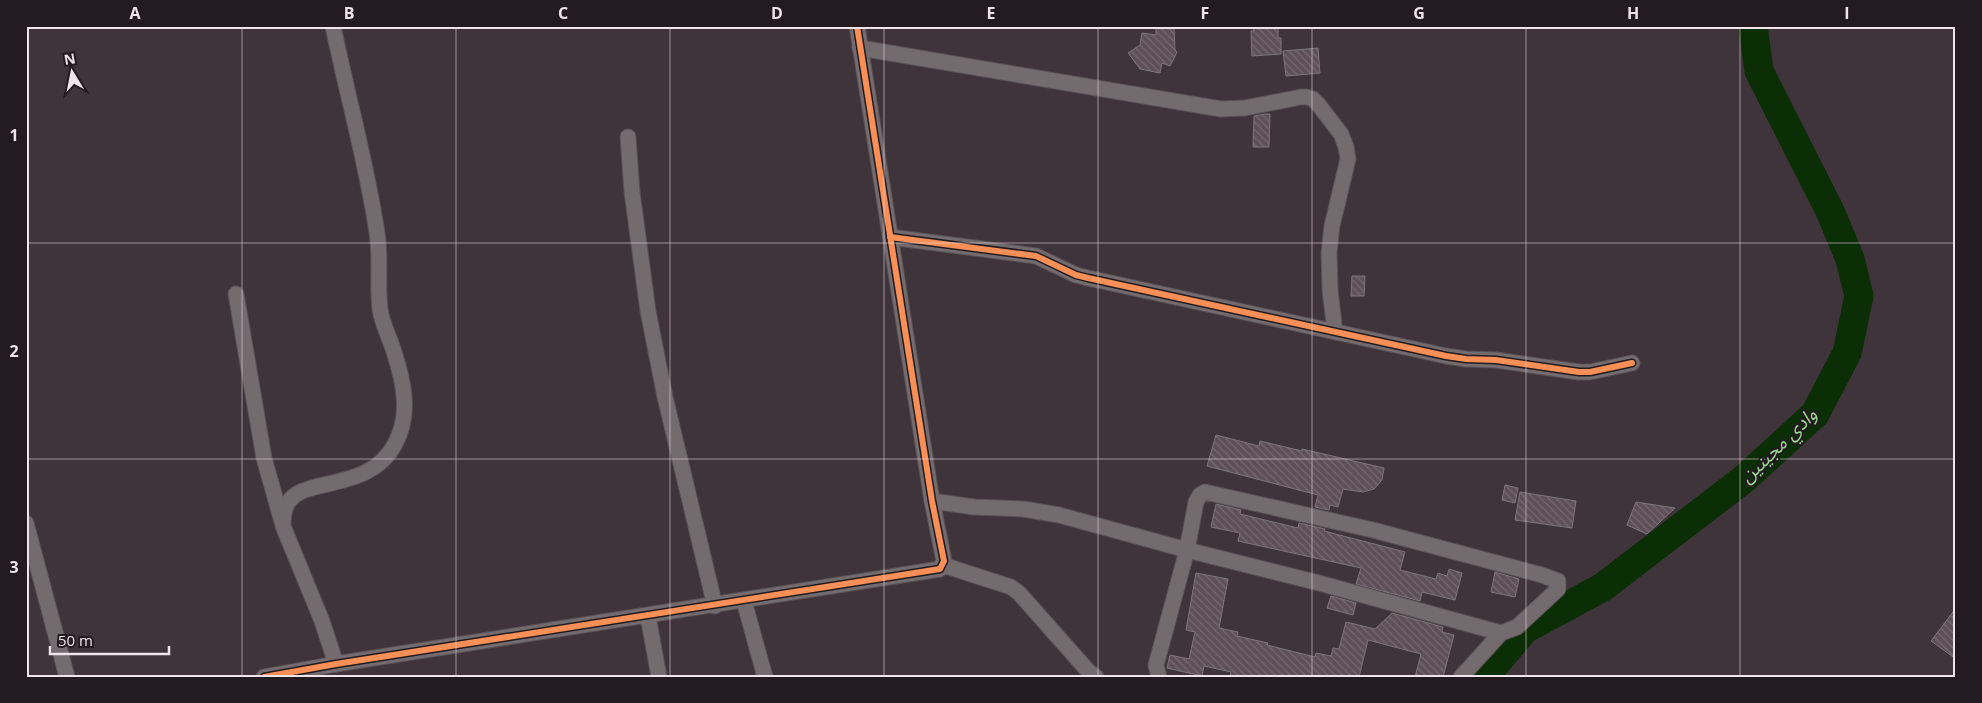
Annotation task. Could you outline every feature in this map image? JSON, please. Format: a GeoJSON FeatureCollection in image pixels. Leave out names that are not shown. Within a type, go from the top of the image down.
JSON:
{"type":"FeatureCollection","features":[{"type":"Feature","properties":{"kind":"street"},"geometry":{"type":"LineString","coordinates":[[283,526],[286,506],[302,490],[352,478],[372,470],[387,457],[396,442],[405,410],[402,376],[380,308],[378,235],[333,26]]}},
{"type":"Feature","properties":{"kind":"street"},"geometry":{"type":"LineString","coordinates":[[274,676],[336,664],[715,606],[940,569],[944,561],[932,501],[857,26]]}},
{"type":"Feature","properties":{"kind":"street"},"geometry":{"type":"LineString","coordinates":[[860,48],[1221,109],[1245,108],[1300,97],[1313,99],[1339,129],[1346,147],[1348,159],[1330,240],[1330,290],[1336,332]]}},
{"type":"Feature","properties":{"kind":"street"},"geometry":{"type":"LineString","coordinates":[[628,137],[632,184],[650,321],[665,397],[715,606]]}},
{"type":"Feature","properties":{"kind":"street"},"geometry":{"type":"LineString","coordinates":[[890,237],[1036,256],[1076,275],[1088,278],[1446,356],[1496,360],[1579,372],[1590,372],[1632,364]]}},
{"type":"Feature","properties":{"kind":"street"},"geometry":{"type":"LineString","coordinates":[[236,294],[264,458],[283,526],[322,621],[336,664]]}},
{"type":"Feature","properties":{"kind":"street"},"geometry":{"type":"LineString","coordinates":[[1159,677],[1156,665],[1187,550],[1196,502],[1200,495],[1210,492],[1382,532],[1558,581],[1558,589],[1517,627],[1501,633],[1461,677]]}},
{"type":"Feature","properties":{"kind":"street"},"geometry":{"type":"LineString","coordinates":[[932,501],[974,507],[1023,509],[1059,515],[1187,550],[1319,582],[1501,633]]}},
{"type":"Feature","properties":{"kind":"street"},"geometry":{"type":"LineString","coordinates":[[26,523],[67,677]]}},
{"type":"Feature","properties":{"kind":"street"},"geometry":{"type":"LineString","coordinates":[[943,565],[1011,587],[1019,593],[1089,672],[1096,677]]}},
{"type":"Feature","properties":{"kind":"street"},"geometry":{"type":"LineString","coordinates":[[744,601],[765,677]]}},
{"type":"Feature","properties":{"kind":"street"},"geometry":{"type":"LineString","coordinates":[[648,616],[658,677]]}},
{"type":"Feature","properties":{"kind":"building"},"geometry":{"type":"Polygon","coordinates":[[[1253,26],[1278,28],[1278,38],[1281,38],[1281,54],[1252,56],[1251,31],[1254,31],[1253,26]]]}},
{"type":"Feature","properties":{"kind":"building"},"geometry":{"type":"Polygon","coordinates":[[[1156,27],[1174,27],[1175,50],[1177,52],[1170,66],[1162,63],[1160,73],[1140,69],[1128,53],[1140,45],[1142,33],[1156,35],[1156,27]]]}},
{"type":"Feature","properties":{"kind":"building"},"geometry":{"type":"Polygon","coordinates":[[[1318,48],[1320,73],[1286,76],[1283,51],[1318,48]]]}},
{"type":"Feature","properties":{"kind":"building"},"geometry":{"type":"Polygon","coordinates":[[[1270,114],[1269,147],[1253,147],[1254,116],[1270,114]]]}},
{"type":"Feature","properties":{"kind":"building"},"geometry":{"type":"Polygon","coordinates":[[[1352,276],[1365,276],[1364,296],[1351,296],[1352,276]]]}},
{"type":"Feature","properties":{"kind":"building"},"geometry":{"type":"Polygon","coordinates":[[[1216,435],[1259,446],[1260,441],[1302,451],[1302,449],[1384,468],[1382,480],[1374,489],[1363,492],[1343,489],[1338,507],[1330,505],[1329,510],[1315,507],[1318,495],[1207,466],[1216,435]]]}},
{"type":"Feature","properties":{"kind":"building"},"geometry":{"type":"Polygon","coordinates":[[[1505,485],[1518,488],[1515,503],[1502,500],[1505,485]]]}},
{"type":"Feature","properties":{"kind":"building"},"geometry":{"type":"Polygon","coordinates":[[[1520,492],[1576,501],[1572,528],[1515,520],[1520,492]]]}},
{"type":"Feature","properties":{"kind":"building"},"geometry":{"type":"Polygon","coordinates":[[[1636,502],[1675,508],[1647,534],[1627,525],[1636,502]]]}},
{"type":"Feature","properties":{"kind":"building"},"geometry":{"type":"Polygon","coordinates":[[[1216,504],[1241,510],[1240,514],[1298,528],[1299,523],[1405,552],[1400,570],[1436,579],[1438,573],[1447,576],[1449,569],[1462,573],[1455,600],[1422,592],[1420,601],[1356,584],[1361,568],[1238,541],[1240,533],[1211,527],[1216,504]]]}},
{"type":"Feature","properties":{"kind":"building"},"geometry":{"type":"Polygon","coordinates":[[[1495,572],[1519,579],[1515,597],[1491,592],[1495,572]]]}},
{"type":"Feature","properties":{"kind":"building"},"geometry":{"type":"Polygon","coordinates":[[[1196,573],[1228,579],[1219,628],[1238,632],[1237,636],[1315,657],[1316,653],[1331,656],[1333,648],[1339,649],[1346,622],[1375,629],[1392,613],[1443,627],[1442,632],[1454,635],[1443,677],[1415,677],[1421,654],[1368,640],[1359,677],[1230,677],[1231,672],[1204,666],[1202,676],[1167,668],[1170,655],[1189,659],[1195,632],[1186,630],[1196,573]]]}},
{"type":"Feature","properties":{"kind":"building"},"geometry":{"type":"Polygon","coordinates":[[[1331,596],[1356,603],[1353,615],[1327,608],[1331,596]]]}},
{"type":"Feature","properties":{"kind":"building"},"geometry":{"type":"Polygon","coordinates":[[[1956,608],[1956,659],[1931,641],[1956,608]]]}},
{"type":"Feature","properties":{"kind":"waterway","name":"وادي مجينين"},"geometry":{"type":"LineString","coordinates":[[1484,677],[1525,629],[1603,587],[1744,479],[1815,414],[1847,353],[1859,296],[1850,259],[1830,211],[1759,71],[1753,26]]}},
{"type":"Feature","properties":{"kind":"cycle path"},"geometry":{"type":"LineString","coordinates":[[264,677],[940,569],[944,561],[932,501],[857,26]]}},
{"type":"Feature","properties":{"kind":"cycle path"},"geometry":{"type":"LineString","coordinates":[[890,237],[1036,256],[1076,275],[1088,278],[1446,356],[1496,360],[1579,372],[1590,372],[1632,363]]}}]}
